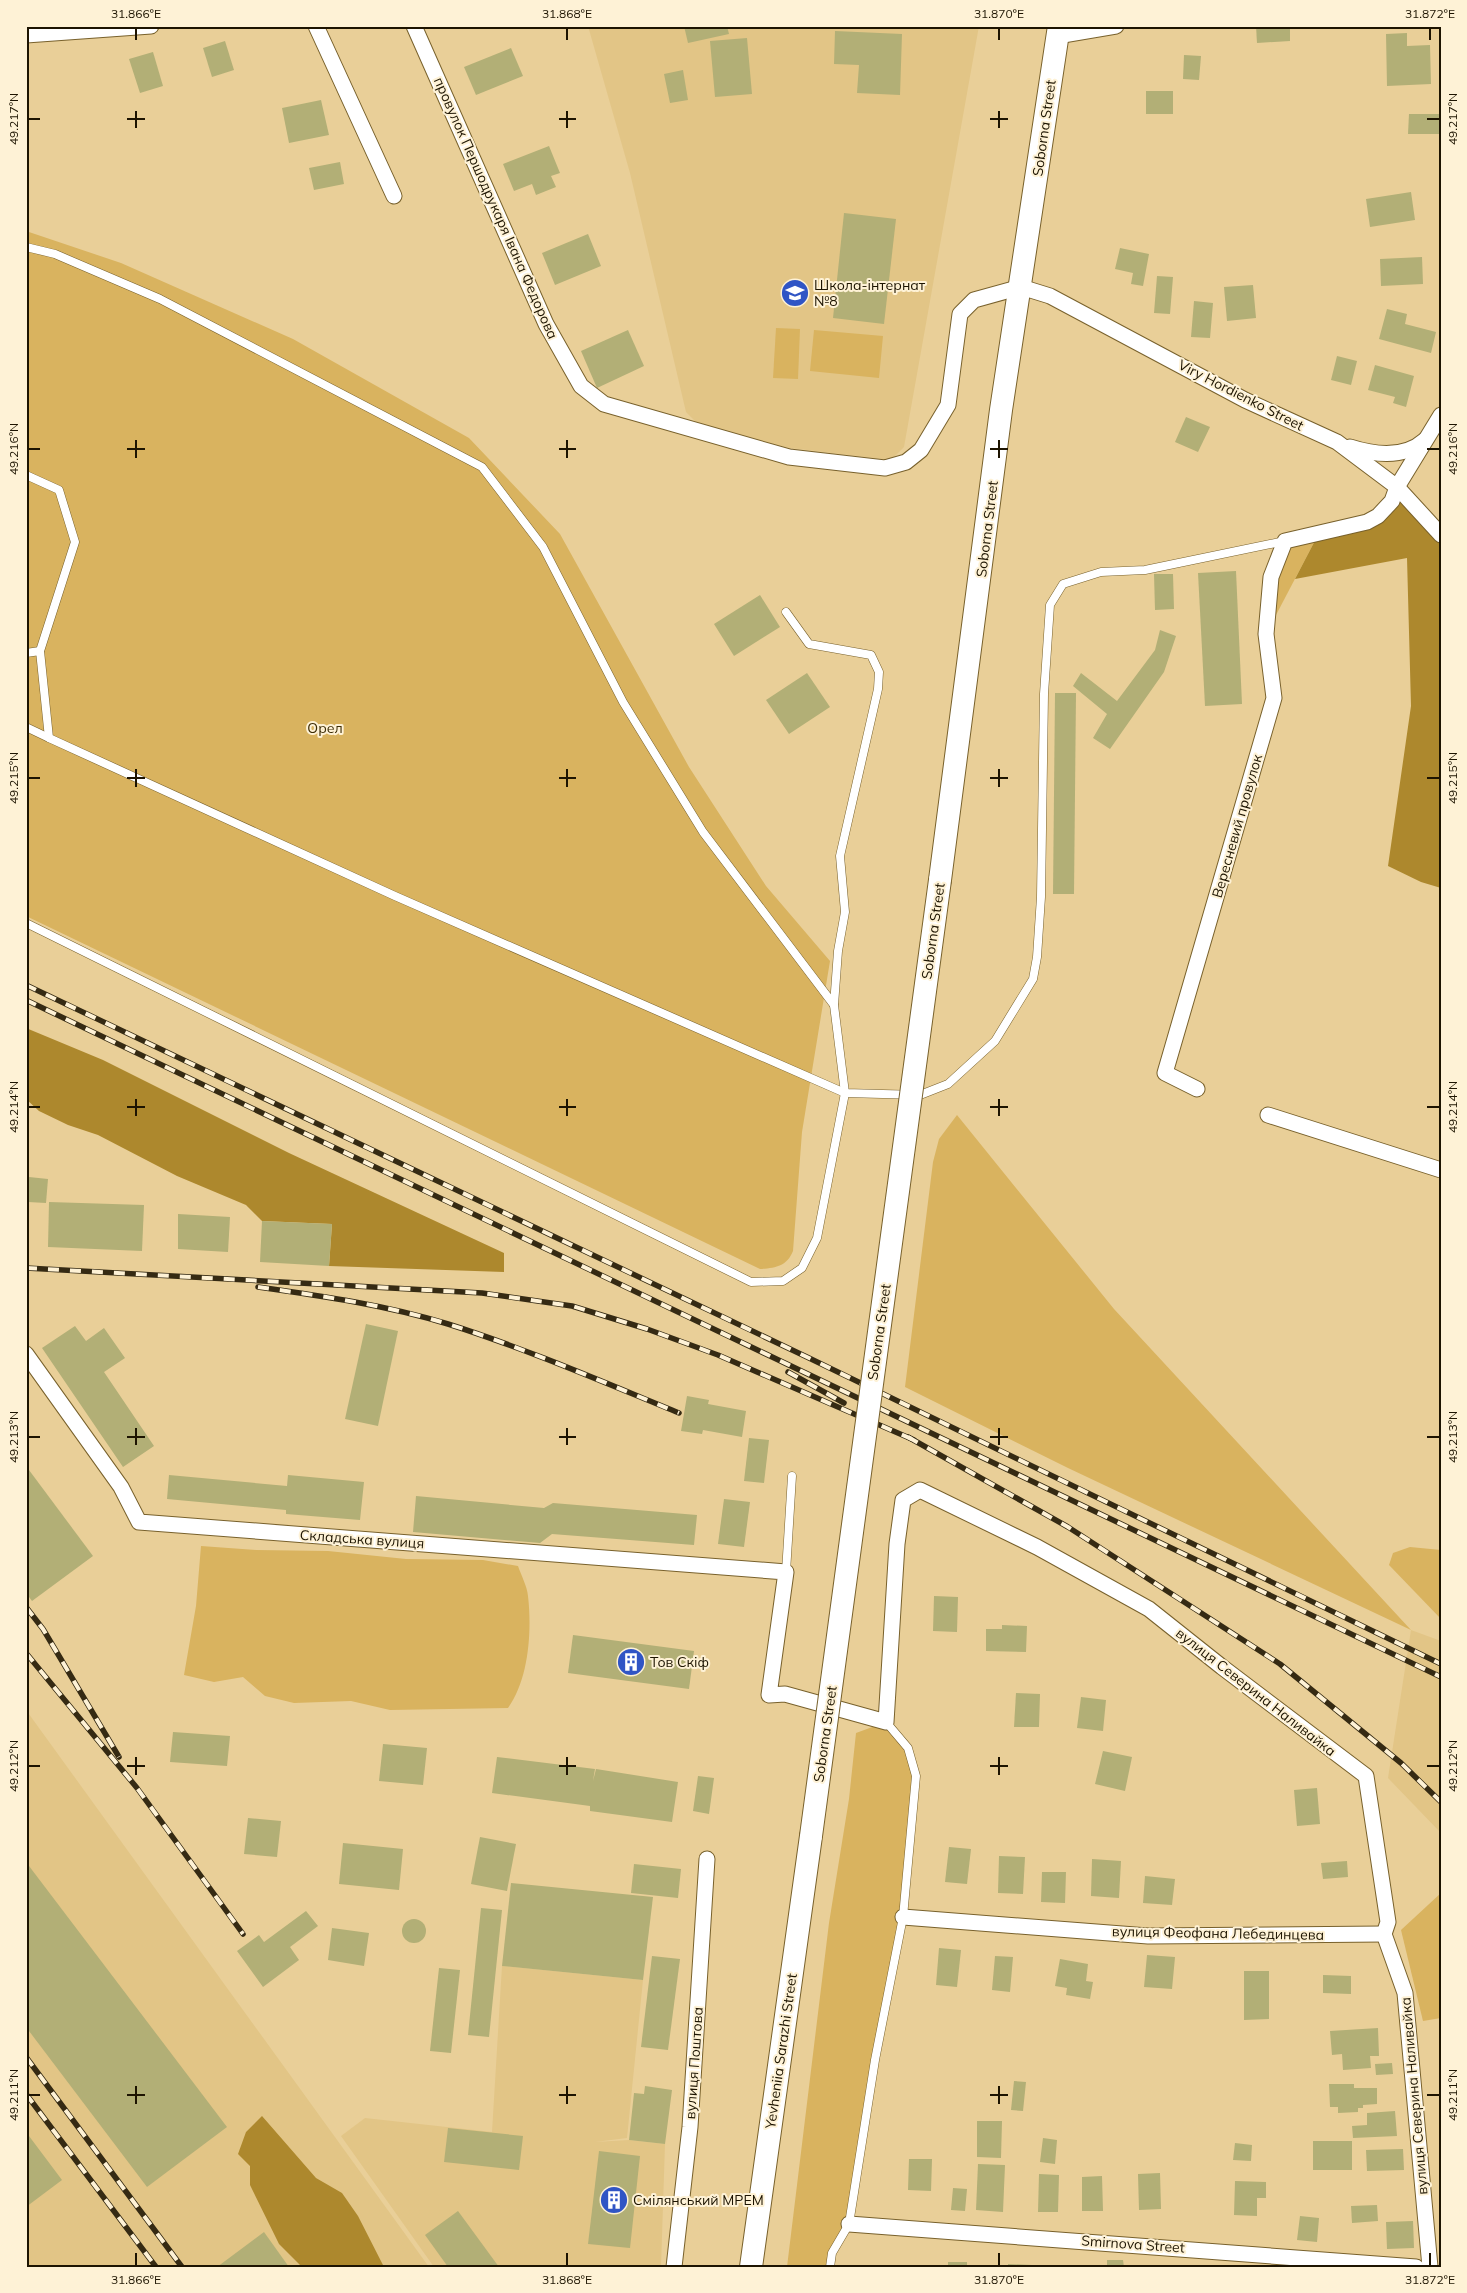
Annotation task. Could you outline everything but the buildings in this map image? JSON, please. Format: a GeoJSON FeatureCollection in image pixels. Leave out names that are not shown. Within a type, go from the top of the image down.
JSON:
{"type":"FeatureCollection","features":[{"type":"Feature","properties":{"kind":"main road","name":"Soborna Street"},"geometry":{"type":"LineString","coordinates":[[811,1836],[973,638],[1001,410],[1058,31]]}},
{"type":"Feature","properties":{"kind":"main road","name":"Yevheniia Sarazhi Street"},"geometry":{"type":"LineString","coordinates":[[751,2267],[811,1836]]}},
{"type":"Feature","properties":{"kind":"street"},"geometry":{"type":"LineString","coordinates":[[26,34],[152,26]]}},
{"type":"Feature","properties":{"kind":"street"},"geometry":{"type":"LineString","coordinates":[[316,26],[394,196]]}},
{"type":"Feature","properties":{"kind":"street","name":"провулок Першодрукаря Івана Федорова"},"geometry":{"type":"LineString","coordinates":[[414,26],[546,324],[580,386],[604,404],[789,457],[885,468],[906,462],[921,450],[948,405],[960,314],[974,300],[1021,287]]}},
{"type":"Feature","properties":{"kind":"street"},"geometry":{"type":"LineString","coordinates":[[1058,31],[1116,26]]}},
{"type":"Feature","properties":{"kind":"street","name":"Viry Hordienko Street"},"geometry":{"type":"LineString","coordinates":[[1021,287],[1050,296],[1245,400],[1337,442],[1397,487],[1441,535]]}},
{"type":"Feature","properties":{"kind":"street"},"geometry":{"type":"LineString","coordinates":[[1285,541],[1367,522],[1385,510],[1441,415]]}},
{"type":"Feature","properties":{"kind":"street"},"geometry":{"type":"LineString","coordinates":[[1337,442],[1366,452],[1390,454],[1420,445],[1429,437]]}},
{"type":"Feature","properties":{"kind":"street","name":"Вересневий провулок"},"geometry":{"type":"LineString","coordinates":[[1197,1089],[1165,1073],[1274,698],[1266,634],[1270,576],[1285,541]]}},
{"type":"Feature","properties":{"kind":"street"},"geometry":{"type":"LineString","coordinates":[[1268,1115],[1441,1170]]}},
{"type":"Feature","properties":{"kind":"street","name":"Складська вулиця"},"geometry":{"type":"LineString","coordinates":[[26,1354],[121,1486],[139,1522],[786,1572]]}},
{"type":"Feature","properties":{"kind":"street","name":"вулиця Северина Наливайка"},"geometry":{"type":"LineString","coordinates":[[886,1722],[897,1544],[902,1500],[920,1490],[1037,1547],[1149,1609],[1366,1776],[1388,1922],[1384,1934],[1405,1993],[1430,2267]]}},
{"type":"Feature","properties":{"kind":"street"},"geometry":{"type":"LineString","coordinates":[[786,1572],[769,1695],[785,1694],[886,1722]]}},
{"type":"Feature","properties":{"kind":"street","name":"вулиця Поштова"},"geometry":{"type":"LineString","coordinates":[[674,2267],[690,2127],[707,1859]]}},
{"type":"Feature","properties":{"kind":"street","name":"вулиця Феофана Лебединцева"},"geometry":{"type":"LineString","coordinates":[[902,1917],[1148,1936],[1384,1934]]}},
{"type":"Feature","properties":{"kind":"street","name":"Smirnova Street"},"geometry":{"type":"LineString","coordinates":[[850,2224],[1416,2267]]}},
{"type":"Feature","properties":{"kind":"lane"},"geometry":{"type":"LineString","coordinates":[[26,247],[55,254],[160,299],[482,467],[543,546],[623,702],[703,832],[834,1004]]}},
{"type":"Feature","properties":{"kind":"lane"},"geometry":{"type":"LineString","coordinates":[[26,475],[59,490],[75,542],[40,651],[49,738]]}},
{"type":"Feature","properties":{"kind":"lane"},"geometry":{"type":"LineString","coordinates":[[26,727],[395,896],[845,1093],[920,1095],[948,1084],[995,1041],[1033,978],[1037,958],[1041,896],[1044,694],[1050,606],[1064,584],[1101,572],[1145,570],[1285,541]]}},
{"type":"Feature","properties":{"kind":"lane"},"geometry":{"type":"LineString","coordinates":[[26,923],[751,1282],[784,1281],[802,1268],[817,1238],[845,1093],[834,1004],[838,950],[844,912],[840,856],[878,689],[879,672],[871,655],[808,644],[786,612]]}},
{"type":"Feature","properties":{"kind":"lane"},"geometry":{"type":"LineString","coordinates":[[26,653],[40,651]]}},
{"type":"Feature","properties":{"kind":"lane"},"geometry":{"type":"LineString","coordinates":[[786,1572],[792,1476]]}},
{"type":"Feature","properties":{"kind":"lane"},"geometry":{"type":"LineString","coordinates":[[830,2267],[832,2253],[850,2224],[875,2060],[902,1917],[916,1776],[908,1748],[886,1722]]}},
{"type":"Feature","properties":{"kind":"shaded area","name":"Школа-інтернат №8"},"geometry":{"type":"Polygon","coordinates":[[[588,26],[979,26],[904,447],[891,460],[790,448],[700,426],[686,412],[630,173],[588,26]]]}},
{"type":"Feature","properties":{"kind":"shaded area"},"geometry":{"type":"Polygon","coordinates":[[[1394,492],[1441,535],[1441,888],[1421,882],[1388,866],[1411,706],[1407,558],[1295,579],[1319,533],[1367,522],[1394,492]]]}},
{"type":"Feature","properties":{"kind":"shaded area"},"geometry":{"type":"Polygon","coordinates":[[[26,1028],[103,1060],[289,1153],[504,1253],[504,1272],[329,1266],[332,1224],[262,1221],[246,1205],[177,1176],[98,1135],[68,1125],[39,1111],[26,1099],[26,1028]]]}},
{"type":"Feature","properties":{"kind":"shaded area"},"geometry":{"type":"Polygon","coordinates":[[[1411,1630],[1441,1641],[1441,1833],[1388,1778],[1411,1630]]]}},
{"type":"Feature","properties":{"kind":"shaded area"},"geometry":{"type":"Polygon","coordinates":[[[26,1710],[429,2267],[26,2267],[26,1710]]]}},
{"type":"Feature","properties":{"kind":"shaded area"},"geometry":{"type":"Polygon","coordinates":[[[502,1966],[643,1980],[627,2138],[595,2142],[629,2140],[665,2144],[661,2267],[434,2267],[341,2136],[365,2118],[492,2132],[502,1966]]]}},
{"type":"Feature","properties":{"kind":"shaded area"},"geometry":{"type":"Polygon","coordinates":[[[262,2116],[316,2178],[342,2193],[358,2216],[384,2267],[302,2267],[279,2244],[250,2185],[250,2166],[238,2154],[246,2132],[262,2116]]]}},
{"type":"Feature","properties":{"kind":"green space","name":"Орел"},"geometry":{"type":"Polygon","coordinates":[[[26,231],[121,263],[293,339],[469,438],[560,534],[689,767],[766,886],[830,961],[802,1132],[793,1251],[784,1263],[776,1267],[760,1269],[26,916],[26,231]]]}},
{"type":"Feature","properties":{"kind":"green space"},"geometry":{"type":"Polygon","coordinates":[[[776,328],[800,329],[798,379],[773,378],[776,328]]]}},
{"type":"Feature","properties":{"kind":"green space"},"geometry":{"type":"Polygon","coordinates":[[[814,330],[883,336],[879,378],[810,371],[814,330]]]}},
{"type":"Feature","properties":{"kind":"green space"},"geometry":{"type":"Polygon","coordinates":[[[1319,533],[1266,634],[1285,541],[1319,533]]]}},
{"type":"Feature","properties":{"kind":"green space"},"geometry":{"type":"Polygon","coordinates":[[[957,1115],[1114,1309],[1411,1630],[1068,1468],[905,1387],[933,1162],[939,1139],[957,1115]]]}},
{"type":"Feature","properties":{"kind":"green space"},"geometry":{"type":"Polygon","coordinates":[[[201,1546],[256,1550],[328,1551],[406,1559],[483,1560],[518,1566],[527,1592],[530,1624],[525,1669],[521,1683],[508,1708],[390,1710],[351,1701],[294,1703],[265,1696],[243,1677],[214,1682],[184,1675],[196,1606],[201,1546]]]}},
{"type":"Feature","properties":{"kind":"green space"},"geometry":{"type":"Polygon","coordinates":[[[1410,1547],[1441,1550],[1441,1619],[1389,1565],[1393,1553],[1410,1547]]]}},
{"type":"Feature","properties":{"kind":"green space"},"geometry":{"type":"Polygon","coordinates":[[[886,1722],[908,1748],[916,1776],[903,1917],[849,2224],[832,2253],[830,2267],[787,2267],[829,1923],[849,1799],[856,1733],[886,1722]]]}},
{"type":"Feature","properties":{"kind":"green space"},"geometry":{"type":"Polygon","coordinates":[[[1441,1893],[1441,2018],[1423,2021],[1401,1930],[1441,1893]]]}},
{"type":"Feature","properties":{"kind":"railway"},"geometry":{"type":"LineString","coordinates":[[26,985],[809,1358],[1441,1664]]}},
{"type":"Feature","properties":{"kind":"railway"},"geometry":{"type":"LineString","coordinates":[[26,1000],[1441,1677]]}},
{"type":"Feature","properties":{"kind":"railway"},"geometry":{"type":"LineString","coordinates":[[26,1268],[482,1293],[572,1306],[647,1329],[718,1355],[914,1440]]}},
{"type":"Feature","properties":{"kind":"railway"},"geometry":{"type":"LineString","coordinates":[[258,1287],[378,1306],[425,1317],[536,1355],[679,1413]]}},
{"type":"Feature","properties":{"kind":"railway"},"geometry":{"type":"LineString","coordinates":[[788,1372],[844,1403]]}},
{"type":"Feature","properties":{"kind":"railway"},"geometry":{"type":"LineString","coordinates":[[908,1437],[1068,1527],[1280,1664],[1401,1763],[1441,1802]]}},
{"type":"Feature","properties":{"kind":"railway"},"geometry":{"type":"LineString","coordinates":[[26,1607],[43,1629],[119,1757]]}},
{"type":"Feature","properties":{"kind":"railway"},"geometry":{"type":"LineString","coordinates":[[26,1653],[137,1788],[243,1934]]}},
{"type":"Feature","properties":{"kind":"railway"},"geometry":{"type":"LineString","coordinates":[[26,2057],[182,2267]]}},
{"type":"Feature","properties":{"kind":"railway"},"geometry":{"type":"LineString","coordinates":[[26,2094],[156,2267]]}},
{"type":"Feature","properties":{"kind":"place","name":"Школа-інтернат №8"},"geometry":{"type":"Point","coordinates":[795,293]}},
{"type":"Feature","properties":{"kind":"place","name":"Тов Скіф"},"geometry":{"type":"Point","coordinates":[631,1662]}},
{"type":"Feature","properties":{"kind":"place","name":"Смілянський МРЕМ"},"geometry":{"type":"Point","coordinates":[614,2200]}}]}
